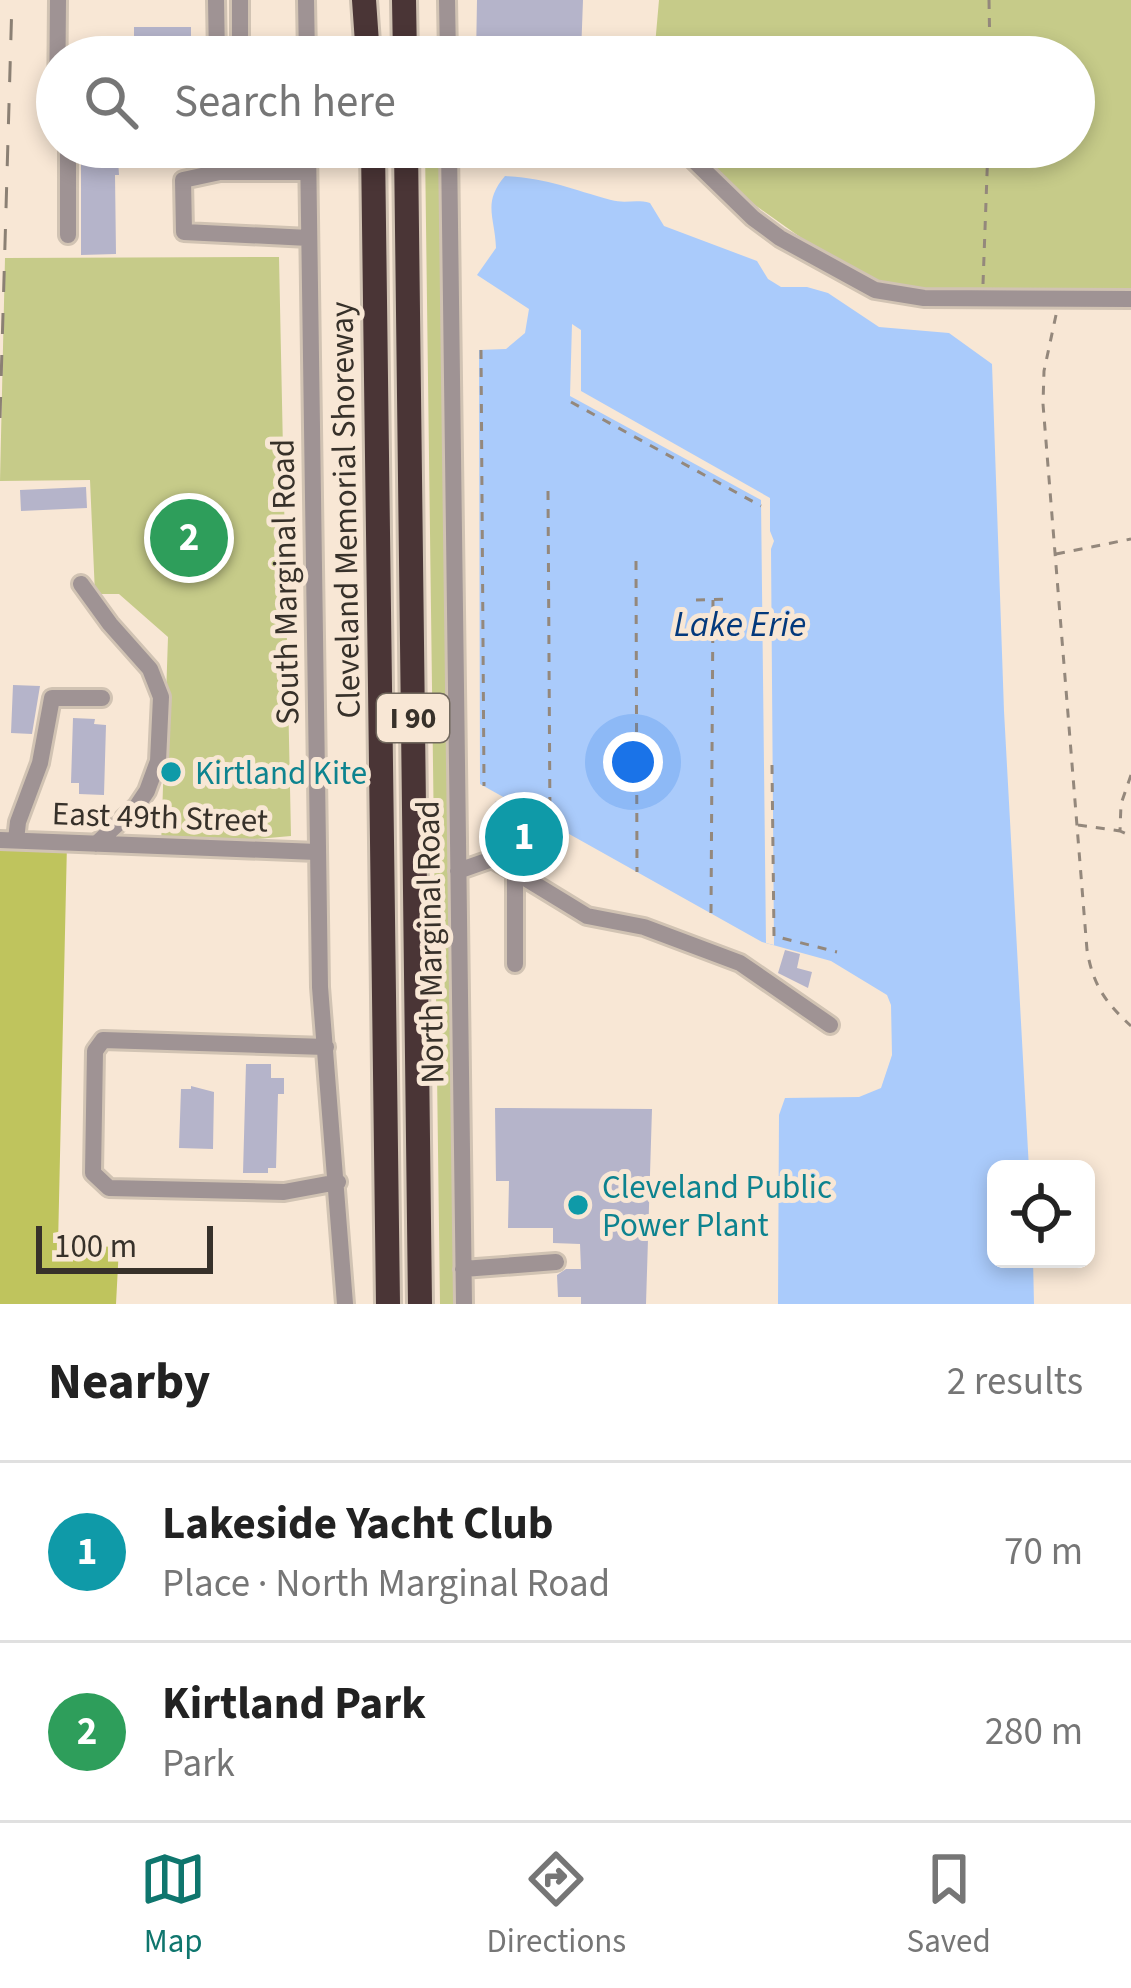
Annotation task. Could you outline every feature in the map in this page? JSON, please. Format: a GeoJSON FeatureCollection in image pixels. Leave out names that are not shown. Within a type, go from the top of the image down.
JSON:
{"type":"FeatureCollection","features":[{"type":"Feature","properties":{"kind":"highway"},"geometry":{"type":"LineString","coordinates":[[368,0],[369,36]]}},
{"type":"Feature","properties":{"kind":"highway"},"geometry":{"type":"LineString","coordinates":[[404,0],[405,36]]}},
{"type":"Feature","properties":{"kind":"highway","name":"Cleveland Memorial Shoreway"},"geometry":{"type":"LineString","coordinates":[[373,168],[388,1304]]}},
{"type":"Feature","properties":{"kind":"highway","name":"Cleveland Memorial Shoreway"},"geometry":{"type":"LineString","coordinates":[[406,168],[420,1304]]}},
{"type":"Feature","properties":{"kind":"street"},"geometry":{"type":"LineString","coordinates":[[58,0],[58,36]]}},
{"type":"Feature","properties":{"kind":"street"},"geometry":{"type":"LineString","coordinates":[[216,0],[217,36]]}},
{"type":"Feature","properties":{"kind":"street"},"geometry":{"type":"LineString","coordinates":[[240,0],[240,36]]}},
{"type":"Feature","properties":{"kind":"street"},"geometry":{"type":"LineString","coordinates":[[306,0],[307,36]]}},
{"type":"Feature","properties":{"kind":"street"},"geometry":{"type":"LineString","coordinates":[[447,0],[448,36]]}},
{"type":"Feature","properties":{"kind":"street"},"geometry":{"type":"LineString","coordinates":[[68,168],[68,235]]}},
{"type":"Feature","properties":{"kind":"street"},"geometry":{"type":"LineString","coordinates":[[204,168],[183,180],[184,232],[309,238]]}},
{"type":"Feature","properties":{"kind":"street","name":"South Marginal Road"},"geometry":{"type":"LineString","coordinates":[[308,168],[320,987],[345,1304]]}},
{"type":"Feature","properties":{"kind":"street","name":"North Marginal Road"},"geometry":{"type":"LineString","coordinates":[[449,168],[464,1304]]}},
{"type":"Feature","properties":{"kind":"street"},"geometry":{"type":"LineString","coordinates":[[702,168],[780,238],[875,290],[895,296],[1131,299]]}},
{"type":"Feature","properties":{"kind":"street"},"geometry":{"type":"LineString","coordinates":[[81,584],[150,669],[161,698],[158,761],[147,791],[96,844]]}},
{"type":"Feature","properties":{"kind":"street"},"geometry":{"type":"LineString","coordinates":[[8,840],[40,764],[52,698],[102,698]]}},
{"type":"Feature","properties":{"kind":"street","name":"East 49th Street"},"geometry":{"type":"LineString","coordinates":[[8,840],[317,852]]}},
{"type":"Feature","properties":{"kind":"street"},"geometry":{"type":"LineString","coordinates":[[458,871],[492,859],[587,916],[644,927],[740,963],[830,1025]]}},
{"type":"Feature","properties":{"kind":"street"},"geometry":{"type":"LineString","coordinates":[[515,872],[515,964]]}},
{"type":"Feature","properties":{"kind":"street"},"geometry":{"type":"LineString","coordinates":[[326,1047],[103,1040],[95,1051],[93,1173],[110,1188],[284,1192],[338,1182]]}},
{"type":"Feature","properties":{"kind":"street"},"geometry":{"type":"LineString","coordinates":[[463,1269],[556,1262]]}},
{"type":"Feature","properties":{"kind":"path"},"geometry":{"type":"LineString","coordinates":[[989,0],[990,36]]}},
{"type":"Feature","properties":{"kind":"path"},"geometry":{"type":"LineString","coordinates":[[982,298],[987,168]]}},
{"type":"Feature","properties":{"kind":"path"},"geometry":{"type":"LineString","coordinates":[[1060,297],[1044,371],[1043,404],[1076,824],[1092,979],[1103,1001],[1131,1027]]}},
{"type":"Feature","properties":{"kind":"path"},"geometry":{"type":"LineString","coordinates":[[482,350],[484,786]]}},
{"type":"Feature","properties":{"kind":"path"},"geometry":{"type":"LineString","coordinates":[[571,402],[761,506]]}},
{"type":"Feature","properties":{"kind":"path"},"geometry":{"type":"LineString","coordinates":[[548,491],[550,823]]}},
{"type":"Feature","properties":{"kind":"path"},"geometry":{"type":"LineString","coordinates":[[1055,554],[1131,539]]}},
{"type":"Feature","properties":{"kind":"path"},"geometry":{"type":"LineString","coordinates":[[636,561],[637,872]]}},
{"type":"Feature","properties":{"kind":"path"},"geometry":{"type":"LineString","coordinates":[[696,600],[731,599]]}},
{"type":"Feature","properties":{"kind":"path"},"geometry":{"type":"LineString","coordinates":[[711,913],[713,600]]}},
{"type":"Feature","properties":{"kind":"path"},"geometry":{"type":"LineString","coordinates":[[772,765],[774,936],[837,952]]}},
{"type":"Feature","properties":{"kind":"path"},"geometry":{"type":"LineString","coordinates":[[1120,831],[1121,804],[1131,775]]}},
{"type":"Feature","properties":{"kind":"path"},"geometry":{"type":"LineString","coordinates":[[1076,824],[1131,836]]}},
{"type":"Feature","properties":{"kind":"green space"},"geometry":{"type":"Polygon","coordinates":[[[659,0],[1131,0],[1131,292],[881,287],[831,259],[745,198],[715,168],[1095,168],[1095,36],[656,36],[659,0]]]}},
{"type":"Feature","properties":{"kind":"green space"},"geometry":{"type":"Polygon","coordinates":[[[425,168],[441,168],[455,1304],[440,1304],[425,168]]]}},
{"type":"Feature","properties":{"kind":"green space"},"geometry":{"type":"Polygon","coordinates":[[[279,257],[291,836],[161,847],[168,637],[119,594],[95,594],[90,480],[0,481],[5,258],[279,257]]]}},
{"type":"Feature","properties":{"kind":"green space"},"geometry":{"type":"Polygon","coordinates":[[[0,840],[67,843],[58,1245],[119,1247],[116,1304],[0,1304],[0,840]]]}},
{"type":"Feature","properties":{"kind":"water","name":"Lake Erie"},"geometry":{"type":"Polygon","coordinates":[[[505,176],[616,201],[650,203],[664,226],[757,261],[768,279],[781,287],[828,293],[879,327],[949,333],[992,364],[1004,711],[1029,1160],[987,1160],[987,1268],[1033,1268],[1034,1304],[778,1304],[779,1115],[785,1098],[859,1097],[881,1088],[892,1055],[887,995],[831,961],[762,942],[480,784],[479,350],[506,349],[525,333],[529,309],[477,275],[496,248],[492,202],[505,176]]]}},
{"type":"Feature","properties":{"kind":"pier"},"geometry":{"type":"Polygon","coordinates":[[[572,324],[581,330],[581,391],[770,498],[774,541],[774,945],[766,943],[761,500],[570,396],[572,324]]]}},
{"type":"Feature","properties":{"kind":"building"},"geometry":{"type":"Polygon","coordinates":[[[477,0],[583,0],[582,36],[476,36],[477,0]]]}},
{"type":"Feature","properties":{"kind":"building"},"geometry":{"type":"Polygon","coordinates":[[[134,27],[191,27],[191,36],[134,36],[134,27]]]}},
{"type":"Feature","properties":{"kind":"building"},"geometry":{"type":"Polygon","coordinates":[[[81,168],[119,168],[116,254],[81,255],[81,168]]]}},
{"type":"Feature","properties":{"kind":"building"},"geometry":{"type":"Polygon","coordinates":[[[86,487],[87,508],[21,511],[20,490],[86,487]]]}},
{"type":"Feature","properties":{"kind":"building"},"geometry":{"type":"Polygon","coordinates":[[[13,685],[40,686],[32,734],[11,733],[13,685]]]}},
{"type":"Feature","properties":{"kind":"building"},"geometry":{"type":"Polygon","coordinates":[[[73,718],[106,725],[104,795],[79,794],[79,783],[71,783],[73,718]]]}},
{"type":"Feature","properties":{"kind":"building"},"geometry":{"type":"Polygon","coordinates":[[[496,801],[568,844],[555,867],[480,829],[496,801]]]}},
{"type":"Feature","properties":{"kind":"building"},"geometry":{"type":"Polygon","coordinates":[[[785,950],[800,954],[797,968],[812,972],[808,988],[778,973],[785,950]]]}},
{"type":"Feature","properties":{"kind":"building"},"geometry":{"type":"Polygon","coordinates":[[[246,1064],[271,1064],[271,1078],[284,1078],[284,1094],[278,1094],[276,1168],[268,1168],[268,1173],[243,1173],[246,1064]]]}},
{"type":"Feature","properties":{"kind":"building"},"geometry":{"type":"Polygon","coordinates":[[[191,1086],[214,1092],[213,1149],[179,1148],[181,1089],[191,1086]]]}},
{"type":"Feature","properties":{"kind":"building","name":"Cleveland Public Power Plant"},"geometry":{"type":"Polygon","coordinates":[[[495,1108],[652,1109],[646,1304],[581,1304],[581,1297],[558,1297],[557,1275],[566,1269],[581,1269],[580,1244],[553,1243],[553,1228],[508,1228],[509,1181],[496,1181],[495,1108]]]}},
{"type":"Feature","properties":{"kind":"railway"},"geometry":{"type":"LineString","coordinates":[[0,418],[12,0]]}},
{"type":"Feature","properties":{"kind":"place","name":"Kirtland Park"},"geometry":{"type":"Point","coordinates":[189,538]}},
{"type":"Feature","properties":{"kind":"place","name":"Kirtland Kite"},"geometry":{"type":"Point","coordinates":[171,772]}},
{"type":"Feature","properties":{"kind":"place","name":"Lakeside Yacht Club"},"geometry":{"type":"Point","coordinates":[524,837]}},
{"type":"Feature","properties":{"kind":"place","name":"Cleveland Public Power Plant"},"geometry":{"type":"Point","coordinates":[578,1205]}}]}
